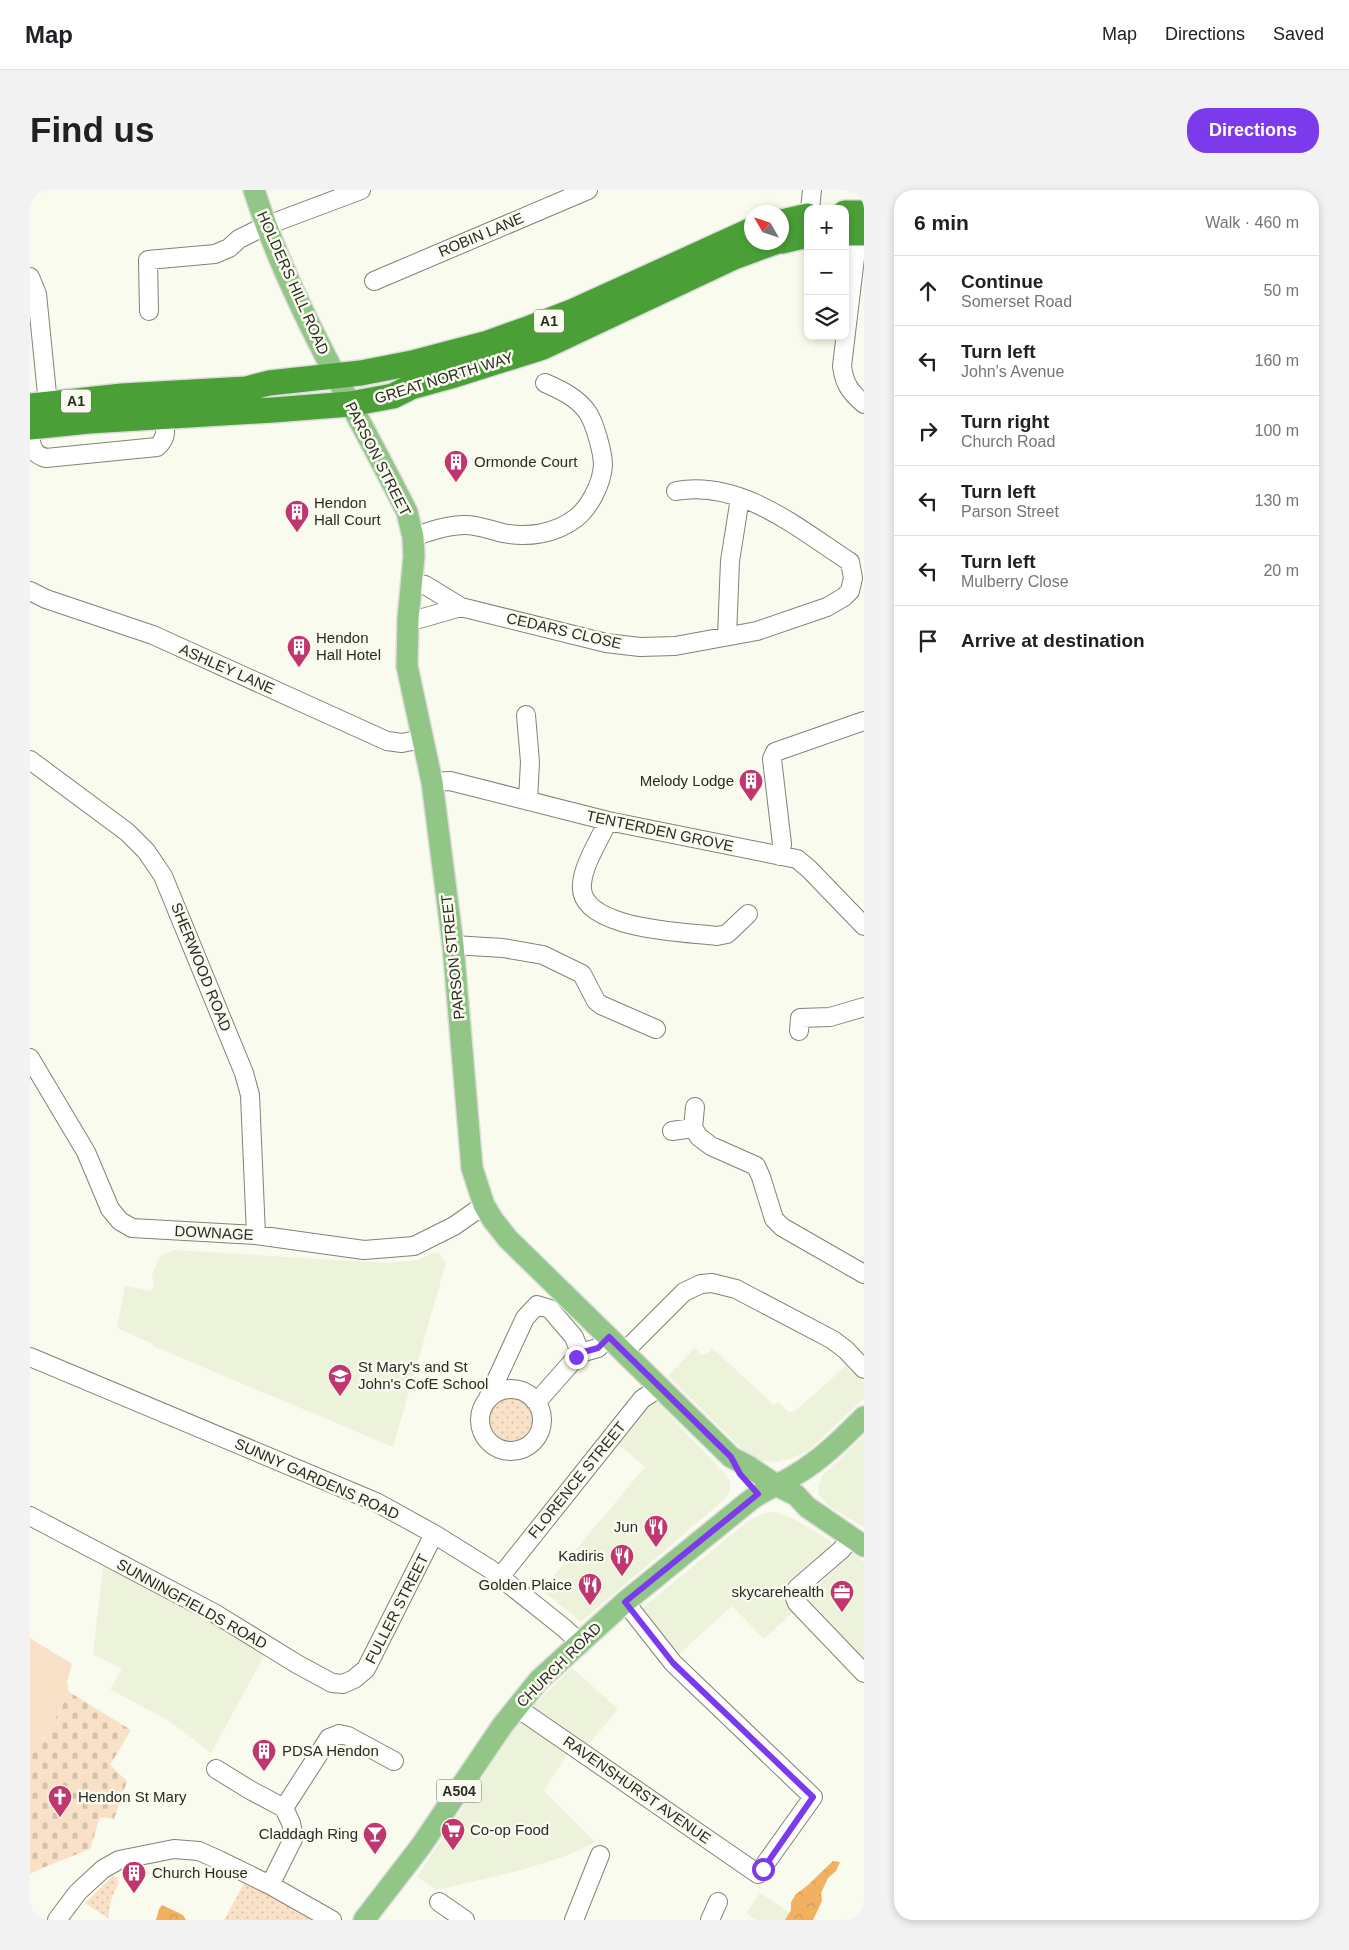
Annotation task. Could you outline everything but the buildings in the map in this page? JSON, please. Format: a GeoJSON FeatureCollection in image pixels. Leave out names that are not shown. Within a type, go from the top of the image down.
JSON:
{"type":"FeatureCollection","features":[{"type":"Feature","properties":{"kind":"highway"},"geometry":{"type":"LineString","coordinates":[[789,220],[804,217]]}},
{"type":"Feature","properties":{"kind":"highway","name":"GREAT NORTH WAY"},"geometry":{"type":"LineString","coordinates":[[30,426],[273,410],[343,390],[412,363],[473,348],[530,328],[574,311],[744,234]]}},
{"type":"Feature","properties":{"kind":"highway"},"geometry":{"type":"LineString","coordinates":[[789,239],[804,236]]}},
{"type":"Feature","properties":{"kind":"highway","name":"GREAT NORTH WAY"},"geometry":{"type":"LineString","coordinates":[[39,405],[122,396],[246,389],[269,383],[393,396],[411,387],[543,347],[734,257],[753,250]]}},
{"type":"Feature","properties":{"kind":"main road","name":"HOLDERS HILL ROAD"},"geometry":{"type":"LineString","coordinates":[[254,190],[265,226],[317,341],[343,390]]}},
{"type":"Feature","properties":{"kind":"main road","name":"PARSON STREET"},"geometry":{"type":"LineString","coordinates":[[343,390],[406,512],[413,536],[414,556],[408,619],[408,666],[432,782],[453,945],[472,1168],[484,1205],[508,1239],[731,1457],[740,1474],[767,1489]]}},
{"type":"Feature","properties":{"kind":"main road","name":"A504"},"geometry":{"type":"LineString","coordinates":[[767,1489],[794,1476],[812,1464],[864,1417]]}},
{"type":"Feature","properties":{"kind":"main road"},"geometry":{"type":"LineString","coordinates":[[807,1507],[812,1464]]}},
{"type":"Feature","properties":{"kind":"main road"},"geometry":{"type":"LineString","coordinates":[[767,1489],[789,1504],[807,1507],[857,1542]]}},
{"type":"Feature","properties":{"kind":"main road","name":"CHURCH ROAD"},"geometry":{"type":"LineString","coordinates":[[364,1920],[401,1874],[516,1707],[539,1680],[625,1602],[767,1489]]}},
{"type":"Feature","properties":{"kind":"street"},"geometry":{"type":"LineString","coordinates":[[149,311],[148,260],[215,254],[229,248],[240,239],[265,226],[361,190]]}},
{"type":"Feature","properties":{"kind":"street","name":"ROBIN LANE"},"geometry":{"type":"LineString","coordinates":[[374,281],[588,190]]}},
{"type":"Feature","properties":{"kind":"street"},"geometry":{"type":"LineString","coordinates":[[810,205],[812,190]]}},
{"type":"Feature","properties":{"kind":"street"},"geometry":{"type":"LineString","coordinates":[[857,231],[842,366],[847,385],[853,394],[864,404]]}},
{"type":"Feature","properties":{"kind":"street"},"geometry":{"type":"LineString","coordinates":[[30,277],[37,294],[39,405]]}},
{"type":"Feature","properties":{"kind":"street"},"geometry":{"type":"LineString","coordinates":[[413,536],[462,525],[505,533],[534,535],[550,531],[576,518],[594,496],[603,465],[598,440],[588,413],[568,393],[545,384]]}},
{"type":"Feature","properties":{"kind":"street"},"geometry":{"type":"LineString","coordinates":[[30,436],[38,456],[46,458],[157,447],[164,441],[166,433],[164,416]]}},
{"type":"Feature","properties":{"kind":"street","name":"CEDARS CLOSE"},"geometry":{"type":"LineString","coordinates":[[412,582],[425,585],[461,607],[606,643],[640,647],[676,646],[757,631],[827,607],[844,597],[850,590],[852,578],[850,562],[763,506],[729,493],[690,489],[676,491]]}},
{"type":"Feature","properties":{"kind":"street"},"geometry":{"type":"LineString","coordinates":[[728,636],[730,561],[740,498]]}},
{"type":"Feature","properties":{"kind":"street","name":"ASHLEY LANE"},"geometry":{"type":"LineString","coordinates":[[30,591],[46,599],[153,635],[387,741],[402,743],[422,739]]}},
{"type":"Feature","properties":{"kind":"street","name":"CEDARS CLOSE"},"geometry":{"type":"LineString","coordinates":[[408,619],[419,619],[461,607]]}},
{"type":"Feature","properties":{"kind":"street"},"geometry":{"type":"LineString","coordinates":[[526,715],[530,762],[528,800]]}},
{"type":"Feature","properties":{"kind":"street"},"geometry":{"type":"LineString","coordinates":[[780,856],[782,844],[772,759],[775,752],[864,721]]}},
{"type":"Feature","properties":{"kind":"street","name":"SHERWOOD ROAD"},"geometry":{"type":"LineString","coordinates":[[30,760],[126,832],[146,851],[164,876],[244,1073],[250,1095],[256,1235]]}},
{"type":"Feature","properties":{"kind":"street","name":"TENTERDEN GROVE"},"geometry":{"type":"LineString","coordinates":[[432,782],[450,781],[608,821],[797,860],[804,864],[864,926]]}},
{"type":"Feature","properties":{"kind":"street"},"geometry":{"type":"LineString","coordinates":[[608,821],[583,876],[582,894],[586,903],[592,909],[637,927],[716,936],[727,934],[748,914]]}},
{"type":"Feature","properties":{"kind":"street"},"geometry":{"type":"LineString","coordinates":[[453,945],[503,948],[544,955],[582,974],[596,1001],[601,1006],[656,1029]]}},
{"type":"Feature","properties":{"kind":"street"},"geometry":{"type":"LineString","coordinates":[[798,1019],[830,1017],[864,1007]]}},
{"type":"Feature","properties":{"kind":"street","name":"DOWNAGE"},"geometry":{"type":"LineString","coordinates":[[30,1058],[86,1152],[110,1209],[120,1222],[132,1228],[256,1235],[364,1250],[414,1246],[454,1226],[484,1205]]}},
{"type":"Feature","properties":{"kind":"street"},"geometry":{"type":"LineString","coordinates":[[695,1107],[693,1128],[706,1144],[756,1166],[774,1219],[782,1227],[864,1274]]}},
{"type":"Feature","properties":{"kind":"street"},"geometry":{"type":"LineString","coordinates":[[672,1131],[693,1128]]}},
{"type":"Feature","properties":{"kind":"street"},"geometry":{"type":"LineString","coordinates":[[624,1352],[684,1292],[702,1284],[712,1283],[736,1289],[833,1340],[846,1350],[864,1369]]}},
{"type":"Feature","properties":{"kind":"street"},"geometry":{"type":"LineString","coordinates":[[488,1398],[505,1389],[516,1389],[526,1393],[534,1400],[542,1418],[540,1429],[534,1440],[525,1447],[510,1450],[504,1450],[491,1444],[484,1436],[480,1426],[480,1415],[525,1318],[538,1305],[550,1310],[574,1337],[580,1353]]}},
{"type":"Feature","properties":{"kind":"street"},"geometry":{"type":"LineString","coordinates":[[534,1400],[542,1396],[580,1353],[598,1348],[609,1337]]}},
{"type":"Feature","properties":{"kind":"street","name":"SUNNY GARDENS ROAD"},"geometry":{"type":"LineString","coordinates":[[30,1358],[376,1502],[434,1534],[490,1569],[579,1642]]}},
{"type":"Feature","properties":{"kind":"street","name":"FLORENCE STREET"},"geometry":{"type":"LineString","coordinates":[[500,1577],[642,1399],[659,1388]]}},
{"type":"Feature","properties":{"kind":"street","name":"SUNNINGFIELDS ROAD"},"geometry":{"type":"LineString","coordinates":[[30,1516],[214,1613],[297,1664],[332,1682],[344,1684],[354,1679]]}},
{"type":"Feature","properties":{"kind":"street","name":"FULLER STREET"},"geometry":{"type":"LineString","coordinates":[[354,1679],[366,1669],[434,1534]]}},
{"type":"Feature","properties":{"kind":"street"},"geometry":{"type":"LineString","coordinates":[[857,1542],[841,1550],[798,1588],[795,1598],[797,1603],[864,1673]]}},
{"type":"Feature","properties":{"kind":"street","name":"RAVENSHURST AVENUE"},"geometry":{"type":"LineString","coordinates":[[516,1707],[758,1874],[813,1797],[673,1663],[625,1602]]}},
{"type":"Feature","properties":{"kind":"street"},"geometry":{"type":"LineString","coordinates":[[284,1808],[329,1738],[339,1734],[348,1736],[394,1761]]}},
{"type":"Feature","properties":{"kind":"street"},"geometry":{"type":"LineString","coordinates":[[216,1769],[284,1808],[294,1837],[270,1885]]}},
{"type":"Feature","properties":{"kind":"street"},"geometry":{"type":"LineString","coordinates":[[56,1920],[78,1892],[103,1868],[119,1860],[174,1849],[199,1851],[270,1885],[332,1920]]}},
{"type":"Feature","properties":{"kind":"street"},"geometry":{"type":"LineString","coordinates":[[574,1920],[600,1856]]}},
{"type":"Feature","properties":{"kind":"street"},"geometry":{"type":"LineString","coordinates":[[440,1902],[465,1920]]}},
{"type":"Feature","properties":{"kind":"street"},"geometry":{"type":"LineString","coordinates":[[710,1920],[718,1902]]}},
{"type":"Feature","properties":{"kind":"shaded area","name":"St Mary's and St John's CofE School"},"geometry":{"type":"Polygon","coordinates":[[[174,1250],[384,1263],[417,1260],[438,1252],[446,1263],[393,1447],[153,1346],[153,1344],[117,1328],[125,1286],[152,1291],[154,1285],[152,1274],[161,1255],[174,1250]]]}},
{"type":"Feature","properties":{"kind":"shaded area"},"geometry":{"type":"Polygon","coordinates":[[[695,1348],[702,1355],[707,1354],[712,1348],[774,1405],[778,1402],[789,1412],[794,1412],[846,1366],[864,1383],[864,1398],[808,1451],[792,1458],[775,1462],[764,1461],[744,1451],[668,1376],[695,1348]]]}},
{"type":"Feature","properties":{"kind":"shaded area"},"geometry":{"type":"Polygon","coordinates":[[[653,1398],[726,1475],[730,1482],[730,1490],[727,1497],[581,1622],[542,1590],[645,1467],[617,1443],[653,1398]]]}},
{"type":"Feature","properties":{"kind":"shaded area"},"geometry":{"type":"Polygon","coordinates":[[[864,1436],[864,1527],[828,1506],[819,1494],[818,1486],[823,1475],[864,1436]]]}},
{"type":"Feature","properties":{"kind":"shaded area"},"geometry":{"type":"Polygon","coordinates":[[[775,1512],[794,1519],[831,1541],[832,1545],[788,1581],[785,1598],[793,1612],[764,1639],[732,1606],[678,1655],[640,1610],[748,1521],[765,1513],[775,1512]]]}},
{"type":"Feature","properties":{"kind":"shaded area"},"geometry":{"type":"Polygon","coordinates":[[[852,1553],[864,1562],[864,1660],[806,1596],[852,1553]]]}},
{"type":"Feature","properties":{"kind":"shaded area"},"geometry":{"type":"Polygon","coordinates":[[[104,1560],[270,1645],[211,1753],[171,1722],[110,1689],[122,1669],[93,1654],[104,1560]]]}},
{"type":"Feature","properties":{"kind":"shaded area"},"geometry":{"type":"Polygon","coordinates":[[[572,1668],[618,1709],[583,1751],[573,1745],[544,1791],[595,1842],[571,1854],[522,1870],[437,1890],[417,1877],[522,1717],[572,1668]]]}},
{"type":"Feature","properties":{"kind":"shaded area"},"geometry":{"type":"Polygon","coordinates":[[[760,1893],[793,1915],[789,1920],[757,1920],[746,1913],[760,1893]]]}},
{"type":"Feature","properties":{"kind":"green space"},"geometry":{"type":"Polygon","coordinates":[[[516,1398],[528,1404],[533,1412],[533,1430],[528,1438],[520,1443],[506,1444],[494,1438],[489,1430],[488,1416],[494,1404],[502,1399],[516,1398]]]}},
{"type":"Feature","properties":{"kind":"green space"},"geometry":{"type":"Polygon","coordinates":[[[30,1638],[72,1664],[67,1682],[69,1692],[49,1731],[30,1757],[30,1638]]]}},
{"type":"Feature","properties":{"kind":"green space"},"geometry":{"type":"Polygon","coordinates":[[[69,1692],[131,1730],[110,1765],[127,1781],[114,1819],[100,1817],[90,1849],[30,1874],[30,1757],[49,1731],[69,1692]]]}},
{"type":"Feature","properties":{"kind":"green space"},"geometry":{"type":"Polygon","coordinates":[[[833,1861],[840,1862],[836,1871],[828,1878],[821,1893],[822,1901],[813,1920],[785,1920],[791,1910],[791,1902],[796,1894],[833,1861]]]}},
{"type":"Feature","properties":{"kind":"green space"},"geometry":{"type":"Polygon","coordinates":[[[113,1876],[119,1882],[112,1897],[108,1918],[85,1903],[113,1876]]]}},
{"type":"Feature","properties":{"kind":"green space"},"geometry":{"type":"Polygon","coordinates":[[[246,1880],[318,1920],[224,1920],[246,1880]]]}},
{"type":"Feature","properties":{"kind":"green space"},"geometry":{"type":"Polygon","coordinates":[[[162,1905],[183,1915],[186,1920],[156,1920],[162,1905]]]}},
{"type":"Feature","properties":{"kind":"place","name":"Ormonde Court"},"geometry":{"type":"Point","coordinates":[456,483]}},
{"type":"Feature","properties":{"kind":"place","name":"Hendon Hall Court"},"geometry":{"type":"Point","coordinates":[297,533]}},
{"type":"Feature","properties":{"kind":"place","name":"Hendon Hall Hotel"},"geometry":{"type":"Point","coordinates":[299,668]}},
{"type":"Feature","properties":{"kind":"place","name":"Melody Lodge"},"geometry":{"type":"Point","coordinates":[751,802]}},
{"type":"Feature","properties":{"kind":"place","name":"St Mary's and St John's CofE School"},"geometry":{"type":"Point","coordinates":[340,1397]}},
{"type":"Feature","properties":{"kind":"place","name":"Jun"},"geometry":{"type":"Point","coordinates":[656,1548]}},
{"type":"Feature","properties":{"kind":"place","name":"Kadiris"},"geometry":{"type":"Point","coordinates":[622,1577]}},
{"type":"Feature","properties":{"kind":"place","name":"Golden Plaice"},"geometry":{"type":"Point","coordinates":[590,1606]}},
{"type":"Feature","properties":{"kind":"place","name":"skycarehealth"},"geometry":{"type":"Point","coordinates":[842,1613]}},
{"type":"Feature","properties":{"kind":"place","name":"PDSA Hendon"},"geometry":{"type":"Point","coordinates":[264,1772]}},
{"type":"Feature","properties":{"kind":"place","name":"Hendon St Mary"},"geometry":{"type":"Point","coordinates":[60,1818]}},
{"type":"Feature","properties":{"kind":"place","name":"Co-op Food"},"geometry":{"type":"Point","coordinates":[453,1851]}},
{"type":"Feature","properties":{"kind":"place","name":"Claddagh Ring"},"geometry":{"type":"Point","coordinates":[375,1855]}},
{"type":"Feature","properties":{"kind":"place","name":"Church House"},"geometry":{"type":"Point","coordinates":[134,1894]}},
{"type":"Feature","properties":{"kind":"route"},"geometry":{"type":"LineString","coordinates":[[576,1357],[580,1353],[598,1348],[609,1337],[731,1457],[740,1474],[758,1494],[625,1602],[673,1663],[813,1797],[763,1869]]}}]}
